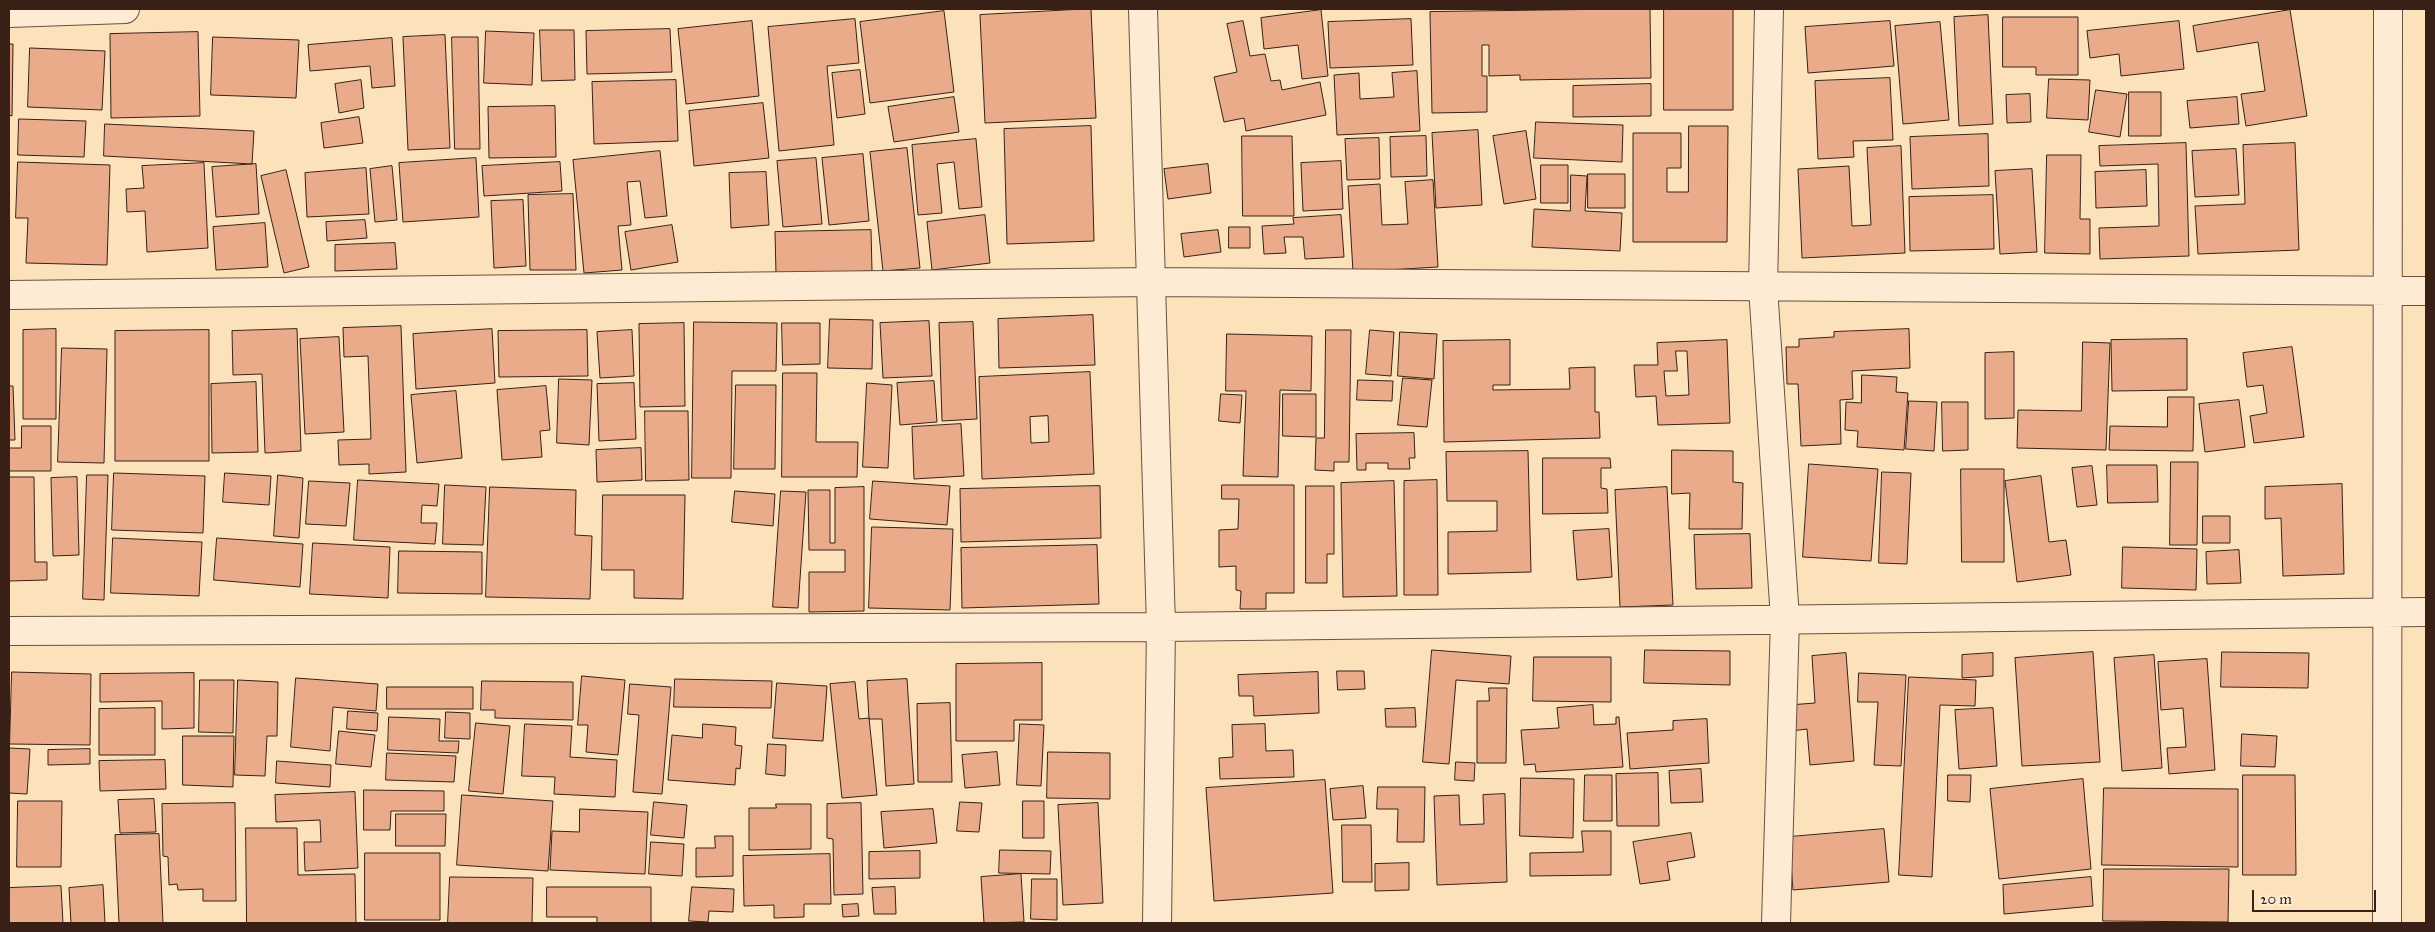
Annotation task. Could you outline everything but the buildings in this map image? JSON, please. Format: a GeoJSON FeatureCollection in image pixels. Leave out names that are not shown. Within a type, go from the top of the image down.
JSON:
{"type":"FeatureCollection","features":[{"type":"Feature","properties":{"kind":"street"},"geometry":{"type":"LineString","coordinates":[[9,12],[125,9]]}},
{"type":"Feature","properties":{"kind":"street"},"geometry":{"type":"LineString","coordinates":[[1144,9],[1160,627],[1157,923]]}},
{"type":"Feature","properties":{"kind":"street"},"geometry":{"type":"LineString","coordinates":[[1769,9],[1763,287],[1785,619],[1776,923]]}},
{"type":"Feature","properties":{"kind":"street"},"geometry":{"type":"LineString","coordinates":[[2387,923],[2388,9]]}},
{"type":"Feature","properties":{"kind":"street"},"geometry":{"type":"LineString","coordinates":[[9,295],[1152,282],[2426,291]]}},
{"type":"Feature","properties":{"kind":"street"},"geometry":{"type":"LineString","coordinates":[[9,631],[1160,627],[2426,612]]}}]}
